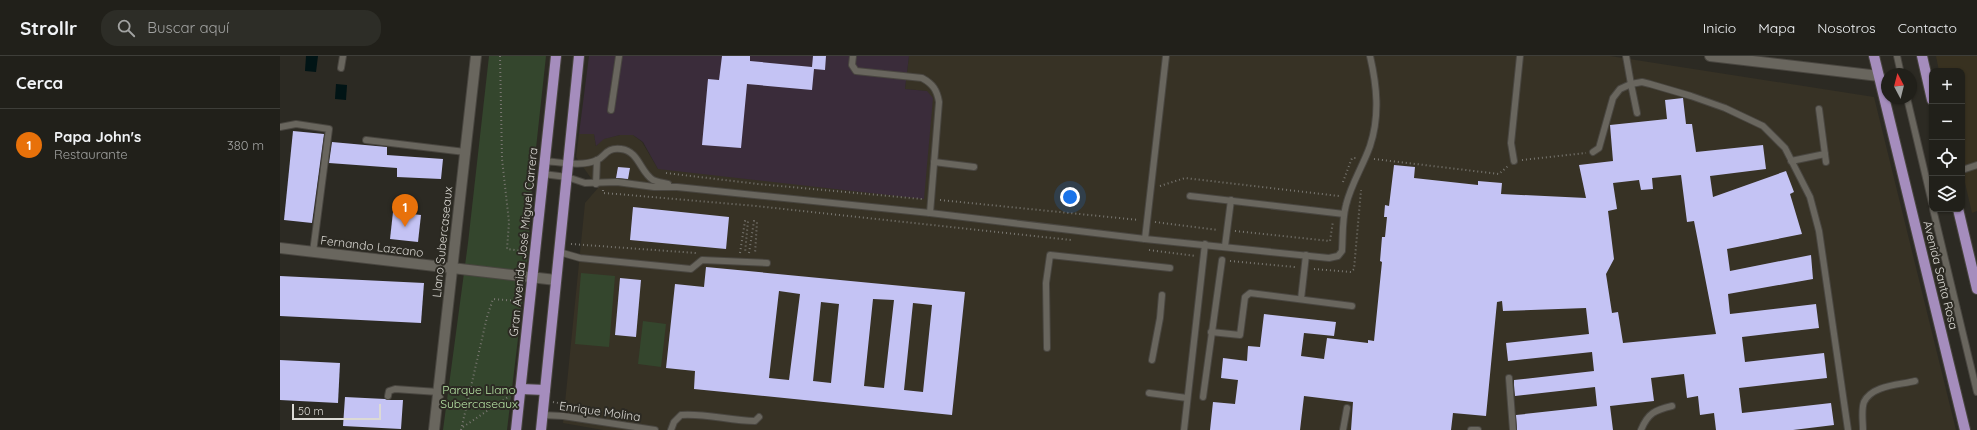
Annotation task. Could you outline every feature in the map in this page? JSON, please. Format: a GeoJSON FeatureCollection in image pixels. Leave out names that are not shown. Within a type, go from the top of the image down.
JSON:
{"type":"FeatureCollection","features":[{"type":"Feature","properties":{"kind":"main road","name":"Gran Avenida José Miguel Carrera"},"geometry":{"type":"LineString","coordinates":[[516,430],[556,56]]}},
{"type":"Feature","properties":{"kind":"main road"},"geometry":{"type":"LineString","coordinates":[[541,430],[579,56]]}},
{"type":"Feature","properties":{"kind":"main road","name":"Avenida Santa Rosa"},"geometry":{"type":"LineString","coordinates":[[1874,56],[1965,430]]}},
{"type":"Feature","properties":{"kind":"main road"},"geometry":{"type":"LineString","coordinates":[[1922,56],[1929,87]]}},
{"type":"Feature","properties":{"kind":"main road"},"geometry":{"type":"LineString","coordinates":[[1959,212],[1977,286]]}},
{"type":"Feature","properties":{"kind":"main road"},"geometry":{"type":"LineString","coordinates":[[521,388],[545,390]]}},
{"type":"Feature","properties":{"kind":"street","name":"Llano Subercaseaux"},"geometry":{"type":"LineString","coordinates":[[434,430],[476,56]]}},
{"type":"Feature","properties":{"kind":"street"},"geometry":{"type":"LineString","coordinates":[[1710,56],[1879,76]]}},
{"type":"Feature","properties":{"kind":"street","name":"Fernando Lazcano"},"geometry":{"type":"LineString","coordinates":[[280,248],[556,280]]}},
{"type":"Feature","properties":{"kind":"lane"},"geometry":{"type":"LineString","coordinates":[[341,68],[342,56]]}},
{"type":"Feature","properties":{"kind":"lane"},"geometry":{"type":"LineString","coordinates":[[611,110],[619,56]]}},
{"type":"Feature","properties":{"kind":"lane"},"geometry":{"type":"LineString","coordinates":[[853,56],[852,65],[856,71],[922,78],[930,82],[937,91],[939,102],[930,213]]}},
{"type":"Feature","properties":{"kind":"lane"},"geometry":{"type":"LineString","coordinates":[[1145,239],[1166,56]]}},
{"type":"Feature","properties":{"kind":"lane"},"geometry":{"type":"LineString","coordinates":[[543,174],[567,177],[585,183],[596,184],[617,182],[654,187],[678,187],[930,213],[1145,239],[1225,246],[1329,258],[1338,256],[1342,251],[1344,214],[1348,197],[1370,146],[1374,130],[1377,94],[1370,56]]}},
{"type":"Feature","properties":{"kind":"lane"},"geometry":{"type":"LineString","coordinates":[[1514,161],[1511,144],[1520,56]]}},
{"type":"Feature","properties":{"kind":"lane"},"geometry":{"type":"LineString","coordinates":[[1626,56],[1637,113]]}},
{"type":"Feature","properties":{"kind":"lane"},"geometry":{"type":"LineString","coordinates":[[1897,56],[1900,68]]}},
{"type":"Feature","properties":{"kind":"lane"},"geometry":{"type":"LineString","coordinates":[[1593,152],[1599,148],[1613,98],[1620,89],[1642,82],[1691,96],[1725,108],[1763,126],[1785,148],[1810,197],[1819,231],[1848,430]]}},
{"type":"Feature","properties":{"kind":"lane"},"geometry":{"type":"LineString","coordinates":[[1908,104],[1929,190]]}},
{"type":"Feature","properties":{"kind":"lane"},"geometry":{"type":"LineString","coordinates":[[1818,108],[1826,162]]}},
{"type":"Feature","properties":{"kind":"lane"},"geometry":{"type":"LineString","coordinates":[[280,128],[296,124],[329,129],[313,252]]}},
{"type":"Feature","properties":{"kind":"lane"},"geometry":{"type":"LineString","coordinates":[[366,140],[465,152]]}},
{"type":"Feature","properties":{"kind":"lane"},"geometry":{"type":"LineString","coordinates":[[544,161],[568,163],[597,160],[604,153],[621,148],[634,156],[653,180],[678,187]]}},
{"type":"Feature","properties":{"kind":"lane"},"geometry":{"type":"LineString","coordinates":[[1791,161],[1825,154]]}},
{"type":"Feature","properties":{"kind":"lane"},"geometry":{"type":"LineString","coordinates":[[596,184],[597,160]]}},
{"type":"Feature","properties":{"kind":"lane"},"geometry":{"type":"LineString","coordinates":[[934,162],[974,167]]}},
{"type":"Feature","properties":{"kind":"lane"},"geometry":{"type":"LineString","coordinates":[[1965,169],[1977,164]]}},
{"type":"Feature","properties":{"kind":"lane"},"geometry":{"type":"LineString","coordinates":[[1190,196],[1344,214]]}},
{"type":"Feature","properties":{"kind":"lane"},"geometry":{"type":"LineString","coordinates":[[1225,246],[1231,200]]}},
{"type":"Feature","properties":{"kind":"lane"},"geometry":{"type":"LineString","coordinates":[[1934,212],[1977,392]]}},
{"type":"Feature","properties":{"kind":"lane"},"geometry":{"type":"LineString","coordinates":[[1184,430],[1205,244]]}},
{"type":"Feature","properties":{"kind":"lane"},"geometry":{"type":"LineString","coordinates":[[560,247],[580,258],[691,269],[702,260],[765,263]]}},
{"type":"Feature","properties":{"kind":"lane"},"geometry":{"type":"LineString","coordinates":[[1047,348],[1046,283],[1050,255],[1170,268]]}},
{"type":"Feature","properties":{"kind":"lane"},"geometry":{"type":"LineString","coordinates":[[1301,300],[1306,255]]}},
{"type":"Feature","properties":{"kind":"lane"},"geometry":{"type":"LineString","coordinates":[[1203,397],[1222,260]]}},
{"type":"Feature","properties":{"kind":"lane"},"geometry":{"type":"LineString","coordinates":[[1211,332],[1240,335],[1245,297],[1250,293],[1352,306]]}},
{"type":"Feature","properties":{"kind":"lane"},"geometry":{"type":"LineString","coordinates":[[1152,360],[1160,318],[1162,295]]}},
{"type":"Feature","properties":{"kind":"lane"},"geometry":{"type":"LineString","coordinates":[[1509,378],[1513,430]]}},
{"type":"Feature","properties":{"kind":"lane"},"geometry":{"type":"LineString","coordinates":[[1863,430],[1862,414],[1864,402],[1871,394],[1879,389],[1915,381]]}},
{"type":"Feature","properties":{"kind":"lane"},"geometry":{"type":"LineString","coordinates":[[388,396],[389,391],[395,389],[438,392]]}},
{"type":"Feature","properties":{"kind":"lane"},"geometry":{"type":"LineString","coordinates":[[1149,393],[1187,398]]}},
{"type":"Feature","properties":{"kind":"lane"},"geometry":{"type":"LineString","coordinates":[[1641,430],[1647,416],[1662,408],[1672,406]]}},
{"type":"Feature","properties":{"kind":"lane"},"geometry":{"type":"LineString","coordinates":[[1344,430],[1347,408]]}},
{"type":"Feature","properties":{"kind":"lane"},"geometry":{"type":"LineString","coordinates":[[671,430],[674,422],[681,415],[698,413],[755,421],[759,417]]}},
{"type":"Feature","properties":{"kind":"lane","name":"Enrique Molina"},"geometry":{"type":"LineString","coordinates":[[542,415],[564,416],[655,430]]}},
{"type":"Feature","properties":{"kind":"lane"},"geometry":{"type":"LineString","coordinates":[[1471,430],[1478,430]]}},
{"type":"Feature","properties":{"kind":"path"},"geometry":{"type":"LineString","coordinates":[[500,56],[502,159],[509,222],[507,249],[522,251]]}},
{"type":"Feature","properties":{"kind":"path"},"geometry":{"type":"LineString","coordinates":[[1370,163],[1372,159],[1499,174],[1514,161],[1593,152]]}},
{"type":"Feature","properties":{"kind":"path"},"geometry":{"type":"LineString","coordinates":[[665,173],[758,184],[1148,221],[1330,241]]}},
{"type":"Feature","properties":{"kind":"path"},"geometry":{"type":"LineString","coordinates":[[1151,188],[1185,178],[1348,197]]}},
{"type":"Feature","properties":{"kind":"path"},"geometry":{"type":"LineString","coordinates":[[604,183],[603,193],[756,206],[1076,241]]}},
{"type":"Feature","properties":{"kind":"path"},"geometry":{"type":"LineString","coordinates":[[1222,260],[1351,272],[1354,269],[1362,187]]}},
{"type":"Feature","properties":{"kind":"path"},"geometry":{"type":"LineString","coordinates":[[740,256],[745,221],[748,221],[745,255],[749,256],[754,221],[757,222],[754,256],[764,257],[765,263]]}},
{"type":"Feature","properties":{"kind":"path"},"geometry":{"type":"LineString","coordinates":[[560,247],[700,253]]}},
{"type":"Feature","properties":{"kind":"path"},"geometry":{"type":"LineString","coordinates":[[1145,249],[1203,257]]}},
{"type":"Feature","properties":{"kind":"path"},"geometry":{"type":"LineString","coordinates":[[461,430],[463,427],[487,317],[493,299],[517,301]]}},
{"type":"Feature","properties":{"kind":"path"},"geometry":{"type":"LineString","coordinates":[[463,427],[521,388]]}},
{"type":"Feature","properties":{"kind":"path"},"geometry":{"type":"LineString","coordinates":[[544,401],[639,418]]}},
{"type":"Feature","properties":{"kind":"shaded area"},"geometry":{"type":"Polygon","coordinates":[[[306,56],[318,56],[316,72],[305,71],[306,56]]]}},
{"type":"Feature","properties":{"kind":"shaded area"},"geometry":{"type":"Polygon","coordinates":[[[589,56],[909,56],[905,89],[927,91],[933,98],[924,199],[658,169],[643,142],[633,135],[620,135],[604,139],[596,146],[594,134],[579,134],[589,56]]]}},
{"type":"Feature","properties":{"kind":"shaded area"},"geometry":{"type":"Polygon","coordinates":[[[909,56],[1610,56],[1874,97],[1956,430],[603,430],[563,423],[585,203],[598,188],[576,157],[579,134],[594,134],[596,146],[603,139],[620,135],[633,135],[642,142],[658,169],[927,91],[905,89],[909,56]]]}},
{"type":"Feature","properties":{"kind":"shaded area"},"geometry":{"type":"Polygon","coordinates":[[[1936,56],[1977,56],[1977,211],[1972,213],[1965,183],[1965,68],[1938,68],[1936,56]]]}},
{"type":"Feature","properties":{"kind":"shaded area"},"geometry":{"type":"Polygon","coordinates":[[[336,84],[347,85],[346,100],[335,99],[336,84]]]}},
{"type":"Feature","properties":{"kind":"green space","name":"Parque Llano Subercaseaux"},"geometry":{"type":"Polygon","coordinates":[[[489,56],[546,56],[532,185],[528,255],[507,430],[443,430],[468,243],[489,56]]]}},
{"type":"Feature","properties":{"kind":"green space"},"geometry":{"type":"Polygon","coordinates":[[[581,273],[615,276],[609,347],[575,344],[581,273]]]}},
{"type":"Feature","properties":{"kind":"green space"},"geometry":{"type":"Polygon","coordinates":[[[643,321],[666,324],[661,367],[638,364],[643,321]]]}},
{"type":"Feature","properties":{"kind":"building"},"geometry":{"type":"Polygon","coordinates":[[[722,56],[750,56],[750,61],[812,67],[813,56],[826,56],[825,70],[814,69],[812,90],[747,84],[741,148],[702,145],[708,79],[719,80],[722,56]]]}},
{"type":"Feature","properties":{"kind":"building"},"geometry":{"type":"Polygon","coordinates":[[[1683,98],[1686,124],[1692,124],[1696,152],[1763,145],[1766,169],[1710,176],[1713,197],[1786,171],[1794,192],[1790,194],[1802,234],[1727,249],[1730,271],[1811,255],[1813,279],[1728,294],[1730,314],[1816,304],[1819,328],[1742,337],[1745,362],[1824,353],[1827,378],[1739,388],[1742,413],[1831,403],[1834,425],[1793,430],[1716,430],[1714,413],[1700,415],[1698,396],[1687,398],[1684,374],[1651,378],[1654,401],[1610,406],[1613,430],[1517,430],[1516,415],[1597,406],[1595,387],[1515,396],[1514,380],[1594,371],[1592,352],[1508,361],[1506,343],[1589,334],[1586,308],[1503,311],[1502,301],[1497,302],[1486,416],[1453,413],[1451,430],[1351,430],[1353,402],[1304,396],[1300,430],[1210,430],[1213,402],[1235,404],[1238,380],[1221,378],[1223,358],[1247,361],[1248,346],[1260,347],[1264,314],[1336,322],[1334,336],[1304,333],[1301,356],[1324,359],[1327,338],[1368,343],[1368,340],[1374,341],[1382,262],[1380,261],[1382,237],[1385,237],[1387,217],[1384,217],[1385,205],[1389,206],[1394,165],[1415,167],[1414,178],[1478,185],[1478,181],[1502,183],[1501,194],[1586,198],[1579,165],[1613,161],[1610,125],[1667,119],[1665,100],[1683,98]],[[1681,175],[1652,178],[1653,189],[1641,190],[1639,180],[1613,183],[1617,209],[1608,211],[1614,259],[1606,274],[1612,313],[1618,312],[1623,343],[1716,334],[1694,221],[1687,222],[1681,175]]]}},
{"type":"Feature","properties":{"kind":"building"},"geometry":{"type":"Polygon","coordinates":[[[293,131],[324,134],[312,223],[284,220],[293,131]]]}},
{"type":"Feature","properties":{"kind":"building"},"geometry":{"type":"Polygon","coordinates":[[[332,142],[387,147],[387,155],[443,159],[441,179],[397,177],[397,168],[329,163],[332,142]]]}},
{"type":"Feature","properties":{"kind":"building"},"geometry":{"type":"Polygon","coordinates":[[[618,167],[630,168],[628,179],[616,178],[618,167]]]}},
{"type":"Feature","properties":{"kind":"building"},"geometry":{"type":"Polygon","coordinates":[[[633,207],[729,217],[726,249],[630,240],[633,207]]]}},
{"type":"Feature","properties":{"kind":"building"},"geometry":{"type":"Polygon","coordinates":[[[393,212],[421,215],[418,242],[390,239],[393,212]]]}},
{"type":"Feature","properties":{"kind":"building"},"geometry":{"type":"Polygon","coordinates":[[[706,267],[965,292],[952,415],[694,389],[695,371],[666,368],[675,284],[704,287],[706,267]],[[779,291],[769,378],[789,380],[800,294],[779,291]],[[873,299],[864,386],[884,388],[894,300],[873,299]],[[821,302],[813,381],[831,383],[839,304],[821,302]],[[913,303],[904,390],[923,392],[932,305],[913,303]]]}},
{"type":"Feature","properties":{"kind":"building"},"geometry":{"type":"Polygon","coordinates":[[[280,276],[424,283],[421,323],[280,316],[280,276]]]}},
{"type":"Feature","properties":{"kind":"building"},"geometry":{"type":"Polygon","coordinates":[[[620,278],[641,280],[636,337],[615,335],[620,278]]]}},
{"type":"Feature","properties":{"kind":"building"},"geometry":{"type":"Polygon","coordinates":[[[280,360],[340,363],[338,403],[280,400],[280,360]]]}},
{"type":"Feature","properties":{"kind":"building"},"geometry":{"type":"Polygon","coordinates":[[[345,397],[403,400],[401,429],[343,426],[345,397]]]}},
{"type":"Feature","properties":{"kind":"place","name":"Papa John's"},"geometry":{"type":"Point","coordinates":[405,227]}}]}
